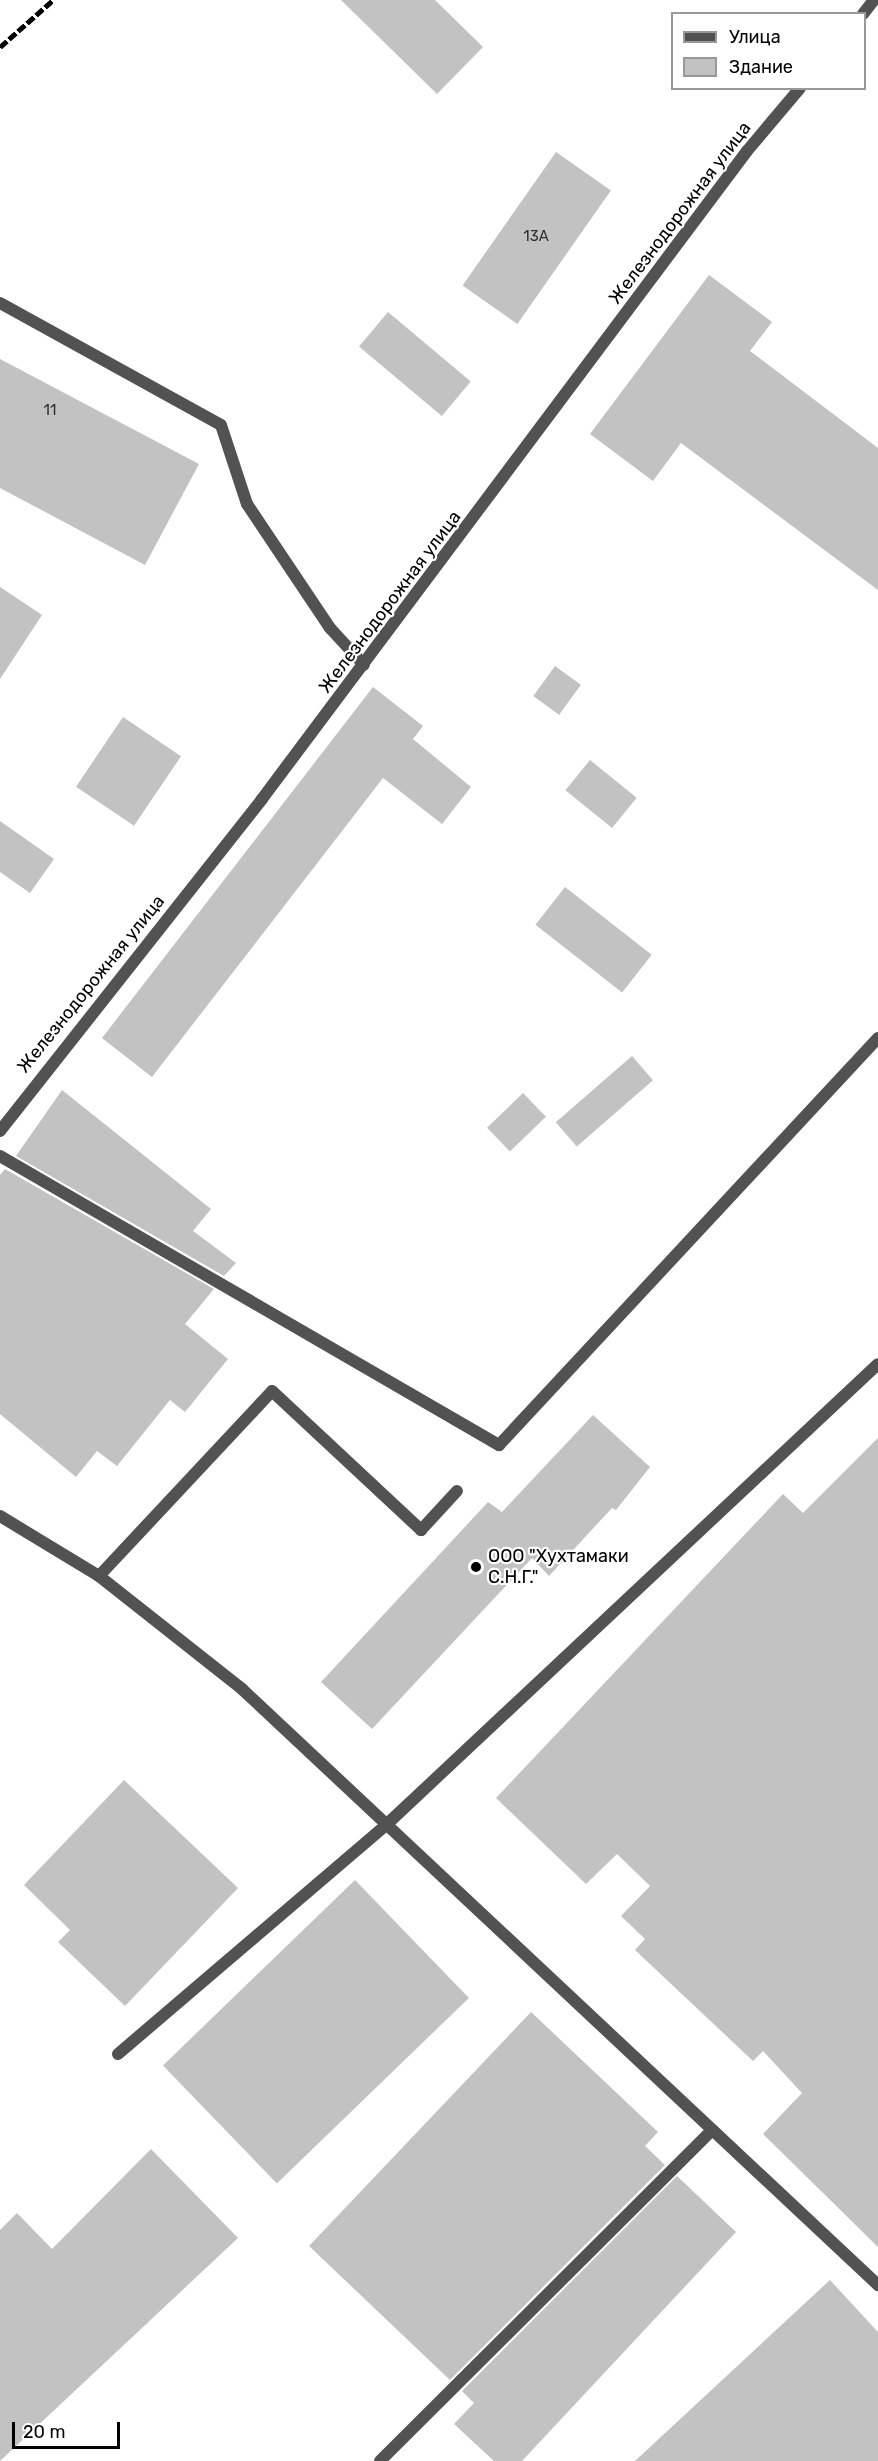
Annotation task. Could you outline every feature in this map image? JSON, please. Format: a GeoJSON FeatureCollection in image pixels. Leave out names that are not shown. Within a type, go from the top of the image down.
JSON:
{"type":"FeatureCollection","features":[{"type":"Feature","properties":{"kind":"street"},"geometry":{"type":"LineString","coordinates":[[865,12],[874,0]]}},
{"type":"Feature","properties":{"kind":"street","name":"Железнодорожная улица"},"geometry":{"type":"LineString","coordinates":[[0,1131],[364,665],[747,151],[798,90]]}},
{"type":"Feature","properties":{"kind":"street"},"geometry":{"type":"LineString","coordinates":[[0,303],[4,309],[221,425],[247,504],[330,628],[364,665]]}},
{"type":"Feature","properties":{"kind":"street"},"geometry":{"type":"LineString","coordinates":[[0,1156],[498,1445],[878,1038]]}},
{"type":"Feature","properties":{"kind":"street"},"geometry":{"type":"LineString","coordinates":[[118,2054],[386,1825],[878,1364]]}},
{"type":"Feature","properties":{"kind":"street"},"geometry":{"type":"LineString","coordinates":[[99,1576],[272,1391],[421,1530],[456,1491]]}},
{"type":"Feature","properties":{"kind":"street"},"geometry":{"type":"LineString","coordinates":[[0,1516],[99,1576],[242,1689],[878,2285]]}},
{"type":"Feature","properties":{"kind":"street"},"geometry":{"type":"LineString","coordinates":[[380,2461],[712,2130]]}},
{"type":"Feature","properties":{"kind":"building"},"geometry":{"type":"Polygon","coordinates":[[[341,0],[435,0],[483,47],[437,94],[341,0]]]}},
{"type":"Feature","properties":{"kind":"building"},"geometry":{"type":"Polygon","coordinates":[[[556,152],[611,190],[517,324],[463,286],[556,152]]]}},
{"type":"Feature","properties":{"kind":"building"},"geometry":{"type":"Polygon","coordinates":[[[709,275],[772,322],[750,351],[878,448],[878,590],[681,443],[653,481],[590,434],[709,275]]]}},
{"type":"Feature","properties":{"kind":"building"},"geometry":{"type":"Polygon","coordinates":[[[388,312],[471,381],[442,416],[359,346],[388,312]]]}},
{"type":"Feature","properties":{"kind":"building"},"geometry":{"type":"Polygon","coordinates":[[[0,359],[199,464],[145,565],[0,488],[0,359]]]}},
{"type":"Feature","properties":{"kind":"building"},"geometry":{"type":"Polygon","coordinates":[[[0,587],[42,615],[0,679],[0,587]]]}},
{"type":"Feature","properties":{"kind":"building"},"geometry":{"type":"Polygon","coordinates":[[[555,666],[581,685],[559,715],[533,696],[555,666]]]}},
{"type":"Feature","properties":{"kind":"building"},"geometry":{"type":"Polygon","coordinates":[[[373,687],[423,726],[413,739],[471,787],[442,824],[383,778],[152,1077],[102,1038],[373,687]]]}},
{"type":"Feature","properties":{"kind":"building"},"geometry":{"type":"Polygon","coordinates":[[[123,717],[181,756],[134,826],[76,787],[123,717]]]}},
{"type":"Feature","properties":{"kind":"building"},"geometry":{"type":"Polygon","coordinates":[[[590,760],[637,798],[612,828],[565,790],[590,760]]]}},
{"type":"Feature","properties":{"kind":"building"},"geometry":{"type":"Polygon","coordinates":[[[0,821],[54,859],[30,893],[0,872],[0,821]]]}},
{"type":"Feature","properties":{"kind":"building"},"geometry":{"type":"Polygon","coordinates":[[[565,887],[652,955],[622,993],[535,925],[565,887]]]}},
{"type":"Feature","properties":{"kind":"building"},"geometry":{"type":"Polygon","coordinates":[[[632,1056],[653,1080],[577,1146],[556,1122],[632,1056]]]}},
{"type":"Feature","properties":{"kind":"building"},"geometry":{"type":"Polygon","coordinates":[[[62,1090],[211,1209],[193,1231],[236,1263],[224,1276],[16,1156],[62,1090]]]}},
{"type":"Feature","properties":{"kind":"building"},"geometry":{"type":"Polygon","coordinates":[[[523,1093],[546,1117],[510,1151],[487,1128],[523,1093]]]}},
{"type":"Feature","properties":{"kind":"building"},"geometry":{"type":"Polygon","coordinates":[[[5,1169],[214,1289],[185,1324],[228,1359],[185,1412],[170,1400],[117,1466],[97,1451],[76,1477],[0,1414],[0,1175],[5,1169]]]}},
{"type":"Feature","properties":{"kind":"building","name":"ООО \"Хухтамаки С.Н.Г.\""},"geometry":{"type":"Polygon","coordinates":[[[593,1415],[650,1467],[616,1510],[612,1508],[549,1576],[532,1558],[372,1729],[321,1682],[488,1502],[502,1512],[593,1415]]]}},
{"type":"Feature","properties":{"kind":"building"},"geometry":{"type":"Polygon","coordinates":[[[878,1438],[878,2247],[763,2134],[802,2093],[763,2051],[753,2061],[635,1950],[645,1939],[621,1916],[650,1886],[617,1854],[586,1884],[496,1798],[783,1494],[803,1513],[878,1438]]]}},
{"type":"Feature","properties":{"kind":"building"},"geometry":{"type":"Polygon","coordinates":[[[124,1780],[238,1888],[125,2006],[58,1942],[70,1930],[24,1885],[124,1780]]]}},
{"type":"Feature","properties":{"kind":"building"},"geometry":{"type":"Polygon","coordinates":[[[355,1880],[469,1998],[277,2183],[163,2065],[355,1880]]]}},
{"type":"Feature","properties":{"kind":"building"},"geometry":{"type":"Polygon","coordinates":[[[531,2012],[658,2132],[645,2146],[665,2165],[450,2380],[309,2246],[531,2012]]]}},
{"type":"Feature","properties":{"kind":"building"},"geometry":{"type":"Polygon","coordinates":[[[151,2149],[238,2238],[0,2461],[0,2230],[17,2213],[52,2249],[151,2149]]]}},
{"type":"Feature","properties":{"kind":"building"},"geometry":{"type":"Polygon","coordinates":[[[677,2176],[736,2232],[522,2461],[494,2461],[454,2424],[474,2403],[462,2391],[677,2176]]]}},
{"type":"Feature","properties":{"kind":"building"},"geometry":{"type":"Polygon","coordinates":[[[830,2280],[878,2332],[878,2461],[635,2461],[830,2280]]]}},
{"type":"Feature","properties":{"kind":"railway"},"geometry":{"type":"LineString","coordinates":[[0,47],[53,0]]}},
{"type":"Feature","properties":{"kind":"place","name":"ООО \"Хухтамаки С.Н.Г.\""},"geometry":{"type":"Point","coordinates":[476,1567]}}]}
